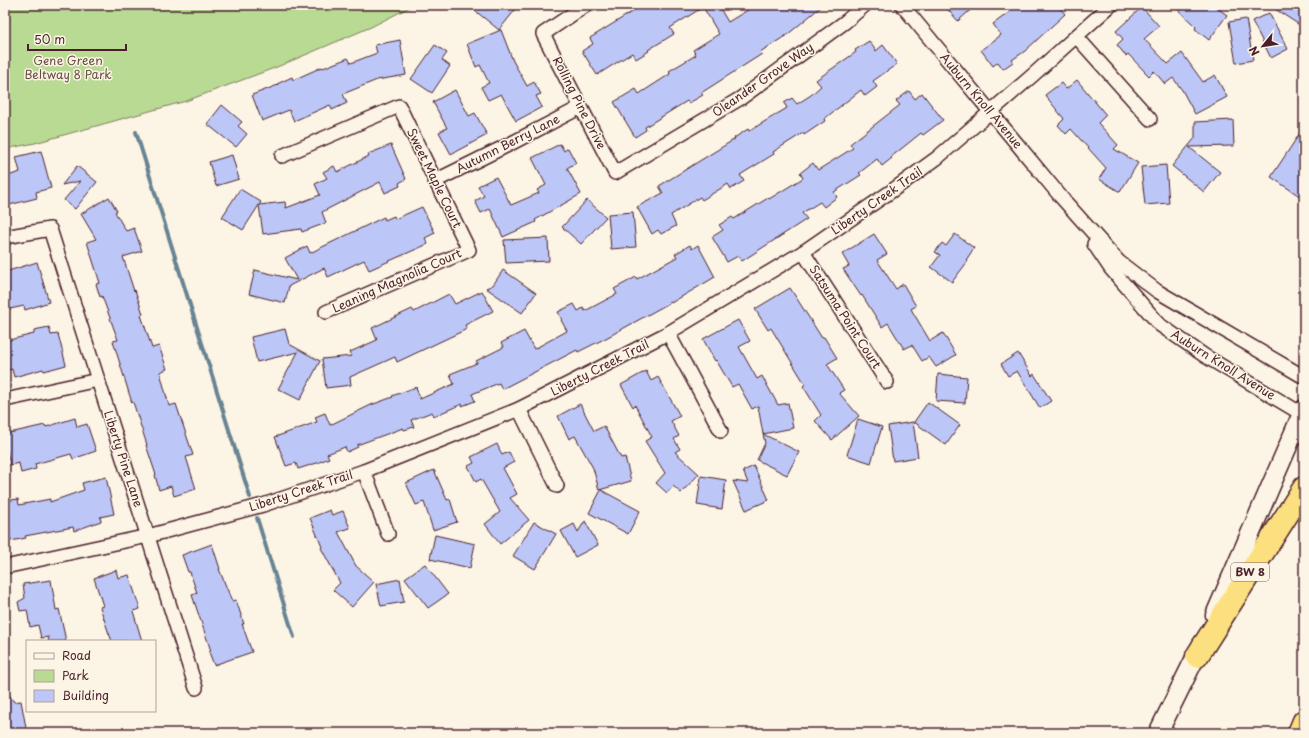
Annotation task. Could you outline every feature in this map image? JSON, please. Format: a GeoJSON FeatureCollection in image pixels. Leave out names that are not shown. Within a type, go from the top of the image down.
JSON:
{"type":"FeatureCollection","features":[{"type":"Feature","properties":{"kind":"highway","name":"BW 8"},"geometry":{"type":"LineString","coordinates":[[1197,656],[1304,488]]}},
{"type":"Feature","properties":{"kind":"highway"},"geometry":{"type":"LineString","coordinates":[[1299,733],[1304,721]]}},
{"type":"Feature","properties":{"kind":"main road","name":"BW 8"},"geometry":{"type":"LineString","coordinates":[[1158,733],[1197,656],[1303,412]]}},
{"type":"Feature","properties":{"kind":"street","name":"Rolling Pine Drive"},"geometry":{"type":"LineString","coordinates":[[586,5],[543,34],[615,173]]}},
{"type":"Feature","properties":{"kind":"street","name":"Oleander Grove Way"},"geometry":{"type":"LineString","coordinates":[[615,173],[741,98],[845,22],[865,5]]}},
{"type":"Feature","properties":{"kind":"street","name":"Auburn Knoll Avenue"},"geometry":{"type":"LineString","coordinates":[[902,5],[1060,197],[1119,262],[1157,291],[1304,377]]}},
{"type":"Feature","properties":{"kind":"street","name":"Liberty Creek Trail"},"geometry":{"type":"LineString","coordinates":[[5,567],[148,536],[262,505],[364,471],[520,409],[668,334],[803,252],[937,158],[1111,5]]}},
{"type":"Feature","properties":{"kind":"street"},"geometry":{"type":"LineString","coordinates":[[1076,36],[1150,119]]}},
{"type":"Feature","properties":{"kind":"street","name":"Sweet Maple Court"},"geometry":{"type":"LineString","coordinates":[[282,156],[399,106],[469,250]]}},
{"type":"Feature","properties":{"kind":"street","name":"Autumn Berry Lane"},"geometry":{"type":"LineString","coordinates":[[435,181],[581,107]]}},
{"type":"Feature","properties":{"kind":"street","name":"Auburn Knoll Avenue"},"geometry":{"type":"LineString","coordinates":[[1060,197],[1111,269],[1160,325],[1205,356],[1303,412]]}},
{"type":"Feature","properties":{"kind":"street","name":"Liberty Pine Lane"},"geometry":{"type":"LineString","coordinates":[[5,237],[50,229],[196,688]]}},
{"type":"Feature","properties":{"kind":"street","name":"Leaning Magnolia Court"},"geometry":{"type":"LineString","coordinates":[[326,312],[469,250]]}},
{"type":"Feature","properties":{"kind":"street","name":"Satsuma Point Court"},"geometry":{"type":"LineString","coordinates":[[803,252],[887,382]]}},
{"type":"Feature","properties":{"kind":"street"},"geometry":{"type":"LineString","coordinates":[[668,334],[721,431]]}},
{"type":"Feature","properties":{"kind":"street"},"geometry":{"type":"LineString","coordinates":[[5,400],[98,380]]}},
{"type":"Feature","properties":{"kind":"street"},"geometry":{"type":"LineString","coordinates":[[520,409],[557,486]]}},
{"type":"Feature","properties":{"kind":"street"},"geometry":{"type":"LineString","coordinates":[[364,471],[388,534]]}},
{"type":"Feature","properties":{"kind":"green space","name":"Gene Green Beltway 8 Park"},"geometry":{"type":"Polygon","coordinates":[[[5,5],[414,5],[371,27],[277,67],[186,101],[35,143],[5,149],[5,5]]]}},
{"type":"Feature","properties":{"kind":"building"},"geometry":{"type":"Polygon","coordinates":[[[468,5],[509,5],[515,10],[499,30],[468,5]]]}},
{"type":"Feature","properties":{"kind":"building"},"geometry":{"type":"Polygon","coordinates":[[[643,5],[718,5],[728,22],[756,5],[823,5],[787,35],[760,52],[762,54],[701,93],[703,95],[689,103],[687,101],[645,127],[646,130],[635,137],[614,102],[636,89],[639,94],[670,74],[669,71],[696,55],[693,50],[719,34],[703,7],[670,28],[674,34],[648,50],[649,51],[636,59],[632,53],[597,75],[582,51],[593,44],[590,38],[643,5]]]}},
{"type":"Feature","properties":{"kind":"building"},"geometry":{"type":"Polygon","coordinates":[[[944,5],[976,5],[958,21],[944,5]]]}},
{"type":"Feature","properties":{"kind":"building"},"geometry":{"type":"Polygon","coordinates":[[[1005,5],[1057,5],[1065,14],[1025,51],[1012,60],[1013,62],[1003,69],[998,62],[993,66],[981,50],[1001,35],[993,24],[1011,11],[1005,5]]]}},
{"type":"Feature","properties":{"kind":"building"},"geometry":{"type":"Polygon","coordinates":[[[1173,5],[1213,5],[1227,15],[1209,40],[1195,29],[1196,27],[1173,5]]]}},
{"type":"Feature","properties":{"kind":"building"},"geometry":{"type":"Polygon","coordinates":[[[1269,5],[1304,5],[1304,28],[1269,5]]]}},
{"type":"Feature","properties":{"kind":"building"},"geometry":{"type":"Polygon","coordinates":[[[1142,7],[1159,26],[1144,39],[1168,64],[1182,53],[1203,82],[1215,75],[1227,97],[1195,114],[1182,90],[1173,78],[1165,84],[1154,71],[1149,76],[1128,54],[1126,56],[1117,45],[1123,39],[1116,31],[1142,7]]]}},
{"type":"Feature","properties":{"kind":"building"},"geometry":{"type":"Polygon","coordinates":[[[1269,13],[1288,49],[1271,58],[1252,21],[1269,13]]]}},
{"type":"Feature","properties":{"kind":"building"},"geometry":{"type":"Polygon","coordinates":[[[1246,19],[1253,60],[1236,63],[1229,22],[1246,19]]]}},
{"type":"Feature","properties":{"kind":"building"},"geometry":{"type":"Polygon","coordinates":[[[501,30],[513,61],[527,86],[534,82],[541,94],[536,96],[542,107],[516,121],[501,94],[488,100],[481,87],[489,83],[480,65],[476,67],[467,44],[501,30]]]}},
{"type":"Feature","properties":{"kind":"building"},"geometry":{"type":"Polygon","coordinates":[[[400,40],[406,75],[377,80],[343,94],[347,103],[332,110],[330,105],[294,121],[289,110],[262,121],[252,95],[278,85],[277,84],[292,77],[293,80],[322,67],[323,68],[348,58],[351,63],[377,53],[375,45],[400,40]]]}},
{"type":"Feature","properties":{"kind":"building"},"geometry":{"type":"Polygon","coordinates":[[[869,41],[876,51],[883,45],[897,64],[873,81],[877,87],[865,96],[861,90],[824,119],[825,121],[804,135],[803,133],[773,152],[774,154],[740,175],[744,181],[731,189],[728,184],[702,200],[700,197],[671,215],[676,226],[661,234],[658,230],[652,234],[637,207],[663,193],[659,186],[735,139],[734,138],[748,129],[749,131],[787,108],[784,103],[792,98],[797,104],[811,95],[821,86],[816,80],[869,41]]]}},
{"type":"Feature","properties":{"kind":"building"},"geometry":{"type":"Polygon","coordinates":[[[435,45],[447,53],[442,60],[450,66],[432,93],[411,79],[435,45]]]}},
{"type":"Feature","properties":{"kind":"building"},"geometry":{"type":"Polygon","coordinates":[[[1077,80],[1106,115],[1098,123],[1118,145],[1114,149],[1138,163],[1120,192],[1099,179],[1106,168],[1071,129],[1066,134],[1058,125],[1064,119],[1045,95],[1061,83],[1066,89],[1077,80]]]}},
{"type":"Feature","properties":{"kind":"building"},"geometry":{"type":"Polygon","coordinates":[[[455,90],[469,116],[475,113],[487,135],[451,154],[439,132],[447,128],[433,102],[455,90]]]}},
{"type":"Feature","properties":{"kind":"building"},"geometry":{"type":"Polygon","coordinates":[[[909,91],[915,99],[922,93],[943,120],[923,135],[921,133],[882,166],[877,159],[859,173],[861,175],[834,192],[837,197],[824,207],[820,202],[802,213],[807,219],[742,261],[738,256],[727,262],[712,237],[723,230],[719,225],[732,217],[734,219],[803,178],[800,173],[813,163],[818,170],[853,148],[850,144],[900,105],[896,101],[909,91]]]}},
{"type":"Feature","properties":{"kind":"building"},"geometry":{"type":"Polygon","coordinates":[[[222,105],[242,122],[238,126],[247,134],[236,147],[207,124],[222,105]]]}},
{"type":"Feature","properties":{"kind":"building"},"geometry":{"type":"Polygon","coordinates":[[[1233,120],[1234,146],[1189,147],[1220,172],[1204,192],[1172,166],[1195,138],[1195,122],[1233,120]]]}},
{"type":"Feature","properties":{"kind":"building"},"geometry":{"type":"Polygon","coordinates":[[[1304,127],[1304,199],[1271,177],[1304,127]]]}},
{"type":"Feature","properties":{"kind":"building"},"geometry":{"type":"Polygon","coordinates":[[[560,144],[564,151],[568,148],[576,163],[567,168],[581,194],[535,220],[536,222],[503,237],[490,209],[481,213],[475,201],[484,196],[478,186],[496,177],[511,205],[539,193],[537,190],[546,185],[532,158],[560,144]]]}},
{"type":"Feature","properties":{"kind":"building"},"geometry":{"type":"Polygon","coordinates":[[[391,145],[406,179],[399,183],[400,186],[385,193],[380,182],[322,212],[326,223],[302,232],[301,229],[263,234],[259,205],[285,202],[286,208],[320,195],[315,184],[327,178],[323,172],[334,166],[337,172],[369,156],[368,154],[391,145]]]}},
{"type":"Feature","properties":{"kind":"building"},"geometry":{"type":"Polygon","coordinates":[[[41,151],[51,188],[36,192],[37,198],[5,206],[5,177],[20,172],[16,157],[41,151]]]}},
{"type":"Feature","properties":{"kind":"building"},"geometry":{"type":"Polygon","coordinates":[[[232,155],[239,179],[216,186],[209,162],[232,155]]]}},
{"type":"Feature","properties":{"kind":"building"},"geometry":{"type":"Polygon","coordinates":[[[1166,165],[1169,203],[1145,205],[1141,167],[1166,165]]]}},
{"type":"Feature","properties":{"kind":"building"},"geometry":{"type":"Polygon","coordinates":[[[77,166],[97,182],[75,209],[64,200],[80,181],[62,185],[77,166]]]}},
{"type":"Feature","properties":{"kind":"building"},"geometry":{"type":"Polygon","coordinates":[[[240,189],[261,202],[243,230],[222,217],[240,189]]]}},
{"type":"Feature","properties":{"kind":"building"},"geometry":{"type":"Polygon","coordinates":[[[109,197],[117,211],[115,212],[126,231],[134,228],[142,251],[123,257],[143,314],[141,315],[152,348],[159,346],[167,369],[160,372],[169,406],[176,404],[193,455],[186,457],[196,489],[174,496],[171,486],[159,490],[147,445],[133,402],[132,403],[113,341],[118,340],[96,284],[100,283],[87,242],[96,239],[81,214],[109,197]]]}},
{"type":"Feature","properties":{"kind":"building"},"geometry":{"type":"Polygon","coordinates":[[[587,200],[606,217],[581,244],[562,227],[587,200]]]}},
{"type":"Feature","properties":{"kind":"building"},"geometry":{"type":"Polygon","coordinates":[[[422,207],[435,233],[425,238],[428,244],[369,270],[364,260],[328,277],[324,268],[289,286],[285,303],[249,294],[255,270],[297,280],[285,258],[307,246],[310,253],[384,217],[385,220],[394,216],[395,219],[422,207]]]}},
{"type":"Feature","properties":{"kind":"building"},"geometry":{"type":"Polygon","coordinates":[[[633,212],[636,247],[611,249],[608,214],[633,212]]]}},
{"type":"Feature","properties":{"kind":"building"},"geometry":{"type":"Polygon","coordinates":[[[874,234],[887,254],[877,260],[896,289],[903,284],[916,306],[911,309],[930,341],[943,333],[956,355],[936,367],[929,357],[922,361],[912,345],[904,349],[888,323],[882,327],[862,295],[861,296],[843,269],[849,266],[842,254],[874,234]]]}},
{"type":"Feature","properties":{"kind":"building"},"geometry":{"type":"Polygon","coordinates":[[[955,234],[974,248],[966,260],[968,261],[952,282],[931,267],[940,255],[935,252],[942,243],[946,246],[955,234]]]}},
{"type":"Feature","properties":{"kind":"building"},"geometry":{"type":"Polygon","coordinates":[[[548,238],[549,261],[506,263],[504,240],[548,238]]]}},
{"type":"Feature","properties":{"kind":"building"},"geometry":{"type":"Polygon","coordinates":[[[690,245],[692,249],[698,245],[715,277],[671,303],[606,338],[578,352],[577,350],[502,389],[499,383],[472,394],[475,401],[462,406],[462,404],[434,416],[432,412],[411,420],[414,427],[404,430],[403,428],[357,445],[358,447],[347,452],[345,447],[327,454],[329,458],[298,469],[296,463],[286,466],[275,437],[317,422],[315,417],[325,413],[330,425],[371,405],[416,387],[420,399],[454,384],[450,374],[477,363],[476,361],[504,347],[501,343],[524,331],[534,349],[567,331],[558,312],[574,304],[578,311],[583,308],[585,311],[617,294],[614,289],[636,277],[637,279],[677,257],[675,254],[690,245]]]}},
{"type":"Feature","properties":{"kind":"building"},"geometry":{"type":"Polygon","coordinates":[[[37,262],[49,302],[25,310],[24,306],[5,310],[5,272],[37,262]]]}},
{"type":"Feature","properties":{"kind":"building"},"geometry":{"type":"Polygon","coordinates":[[[503,270],[536,293],[522,313],[486,288],[493,285],[503,270]]]}},
{"type":"Feature","properties":{"kind":"building"},"geometry":{"type":"Polygon","coordinates":[[[790,288],[822,338],[824,337],[837,358],[827,364],[844,390],[839,393],[859,416],[832,440],[815,421],[821,415],[803,386],[805,384],[771,328],[768,330],[755,309],[790,288]]]}},
{"type":"Feature","properties":{"kind":"building"},"geometry":{"type":"Polygon","coordinates":[[[482,291],[493,311],[465,325],[467,329],[397,362],[395,357],[350,377],[351,385],[326,388],[322,359],[352,356],[350,352],[377,340],[372,328],[412,309],[414,312],[449,294],[455,304],[482,291]]]}},
{"type":"Feature","properties":{"kind":"building"},"geometry":{"type":"Polygon","coordinates":[[[738,320],[750,341],[739,347],[757,379],[762,376],[778,405],[788,403],[793,428],[763,434],[758,406],[752,409],[738,384],[732,387],[703,339],[738,320]]]}},
{"type":"Feature","properties":{"kind":"building"},"geometry":{"type":"Polygon","coordinates":[[[49,327],[51,335],[58,334],[66,365],[44,371],[43,369],[14,377],[12,369],[5,371],[5,341],[34,334],[34,330],[49,327]]]}},
{"type":"Feature","properties":{"kind":"building"},"geometry":{"type":"Polygon","coordinates":[[[285,329],[289,344],[320,361],[300,400],[278,389],[298,352],[257,362],[251,337],[285,329]]]}},
{"type":"Feature","properties":{"kind":"building"},"geometry":{"type":"Polygon","coordinates":[[[1018,353],[1032,376],[1034,374],[1051,401],[1040,408],[1017,371],[1008,376],[1001,364],[1018,353]]]}},
{"type":"Feature","properties":{"kind":"building"},"geometry":{"type":"Polygon","coordinates":[[[646,371],[651,381],[658,377],[680,416],[671,421],[679,436],[674,439],[680,449],[675,452],[699,474],[681,493],[673,486],[667,493],[656,483],[665,473],[645,441],[652,437],[635,405],[633,407],[621,385],[646,371]]]}},
{"type":"Feature","properties":{"kind":"building"},"geometry":{"type":"Polygon","coordinates":[[[938,374],[967,377],[965,403],[936,401],[938,374]]]}},
{"type":"Feature","properties":{"kind":"building"},"geometry":{"type":"Polygon","coordinates":[[[928,402],[960,425],[946,445],[914,422],[928,402]]]}},
{"type":"Feature","properties":{"kind":"building"},"geometry":{"type":"Polygon","coordinates":[[[580,404],[594,431],[604,426],[621,458],[625,457],[631,481],[599,490],[593,468],[575,436],[569,439],[558,416],[580,404]]]}},
{"type":"Feature","properties":{"kind":"building"},"geometry":{"type":"Polygon","coordinates":[[[75,418],[77,427],[87,424],[96,451],[73,459],[71,454],[35,464],[36,469],[21,473],[19,463],[10,465],[5,442],[5,434],[45,425],[46,427],[75,418]]]}},
{"type":"Feature","properties":{"kind":"building"},"geometry":{"type":"Polygon","coordinates":[[[858,419],[882,427],[871,463],[847,455],[858,419]]]}},
{"type":"Feature","properties":{"kind":"building"},"geometry":{"type":"Polygon","coordinates":[[[913,422],[918,457],[893,461],[888,426],[913,422]]]}},
{"type":"Feature","properties":{"kind":"building"},"geometry":{"type":"Polygon","coordinates":[[[763,434],[799,452],[787,475],[757,460],[765,443],[763,434]]]}},
{"type":"Feature","properties":{"kind":"building"},"geometry":{"type":"Polygon","coordinates":[[[497,444],[502,455],[509,452],[514,462],[503,468],[517,494],[510,498],[529,520],[500,544],[485,524],[500,512],[481,479],[476,482],[468,466],[474,463],[471,457],[497,444]]]}},
{"type":"Feature","properties":{"kind":"building"},"geometry":{"type":"Polygon","coordinates":[[[754,466],[769,500],[746,510],[733,481],[748,483],[743,471],[754,466]]]}},
{"type":"Feature","properties":{"kind":"building"},"geometry":{"type":"Polygon","coordinates":[[[434,470],[447,500],[450,499],[457,522],[433,530],[424,502],[416,505],[406,483],[434,470]]]}},
{"type":"Feature","properties":{"kind":"building"},"geometry":{"type":"Polygon","coordinates":[[[701,476],[726,480],[722,509],[697,505],[701,476]]]}},
{"type":"Feature","properties":{"kind":"building"},"geometry":{"type":"Polygon","coordinates":[[[106,477],[114,514],[100,517],[101,521],[74,531],[73,527],[25,536],[26,538],[11,541],[9,534],[5,532],[5,501],[18,499],[19,505],[50,499],[50,502],[84,490],[82,483],[106,477]]]}},
{"type":"Feature","properties":{"kind":"building"},"geometry":{"type":"Polygon","coordinates":[[[601,490],[640,511],[628,534],[589,513],[601,490]]]}},
{"type":"Feature","properties":{"kind":"building"},"geometry":{"type":"Polygon","coordinates":[[[330,510],[332,515],[343,511],[350,528],[338,532],[356,566],[374,582],[352,607],[333,590],[340,583],[321,548],[322,547],[310,518],[330,510]]]}},
{"type":"Feature","properties":{"kind":"building"},"geometry":{"type":"Polygon","coordinates":[[[585,521],[598,545],[575,557],[561,531],[574,524],[578,532],[585,521]]]}},
{"type":"Feature","properties":{"kind":"building"},"geometry":{"type":"Polygon","coordinates":[[[534,522],[556,534],[535,569],[513,556],[534,522]]]}},
{"type":"Feature","properties":{"kind":"building"},"geometry":{"type":"Polygon","coordinates":[[[435,535],[475,544],[470,568],[430,559],[435,535]]]}},
{"type":"Feature","properties":{"kind":"building"},"geometry":{"type":"Polygon","coordinates":[[[212,544],[219,569],[232,601],[236,600],[244,624],[242,624],[252,652],[214,665],[209,652],[211,651],[192,595],[197,593],[182,555],[212,544]]]}},
{"type":"Feature","properties":{"kind":"building"},"geometry":{"type":"Polygon","coordinates":[[[425,564],[448,594],[428,608],[405,578],[425,564]]]}},
{"type":"Feature","properties":{"kind":"building"},"geometry":{"type":"Polygon","coordinates":[[[116,570],[118,578],[129,575],[140,609],[133,611],[142,640],[112,640],[100,607],[103,606],[94,578],[116,570]]]}},
{"type":"Feature","properties":{"kind":"building"},"geometry":{"type":"Polygon","coordinates":[[[400,579],[404,602],[381,606],[376,584],[400,579]]]}},
{"type":"Feature","properties":{"kind":"building"},"geometry":{"type":"Polygon","coordinates":[[[51,580],[56,610],[59,609],[66,640],[48,640],[49,637],[41,638],[38,625],[30,627],[27,610],[20,611],[18,602],[25,598],[23,584],[51,580]]]}},
{"type":"Feature","properties":{"kind":"building"},"geometry":{"type":"Polygon","coordinates":[[[5,689],[14,702],[21,701],[27,733],[5,733],[5,689]]]}},
{"type":"Feature","properties":{"kind":"waterway"},"geometry":{"type":"LineString","coordinates":[[136,132],[250,497]]}},
{"type":"Feature","properties":{"kind":"waterway"},"geometry":{"type":"LineString","coordinates":[[257,518],[294,637]]}}]}
